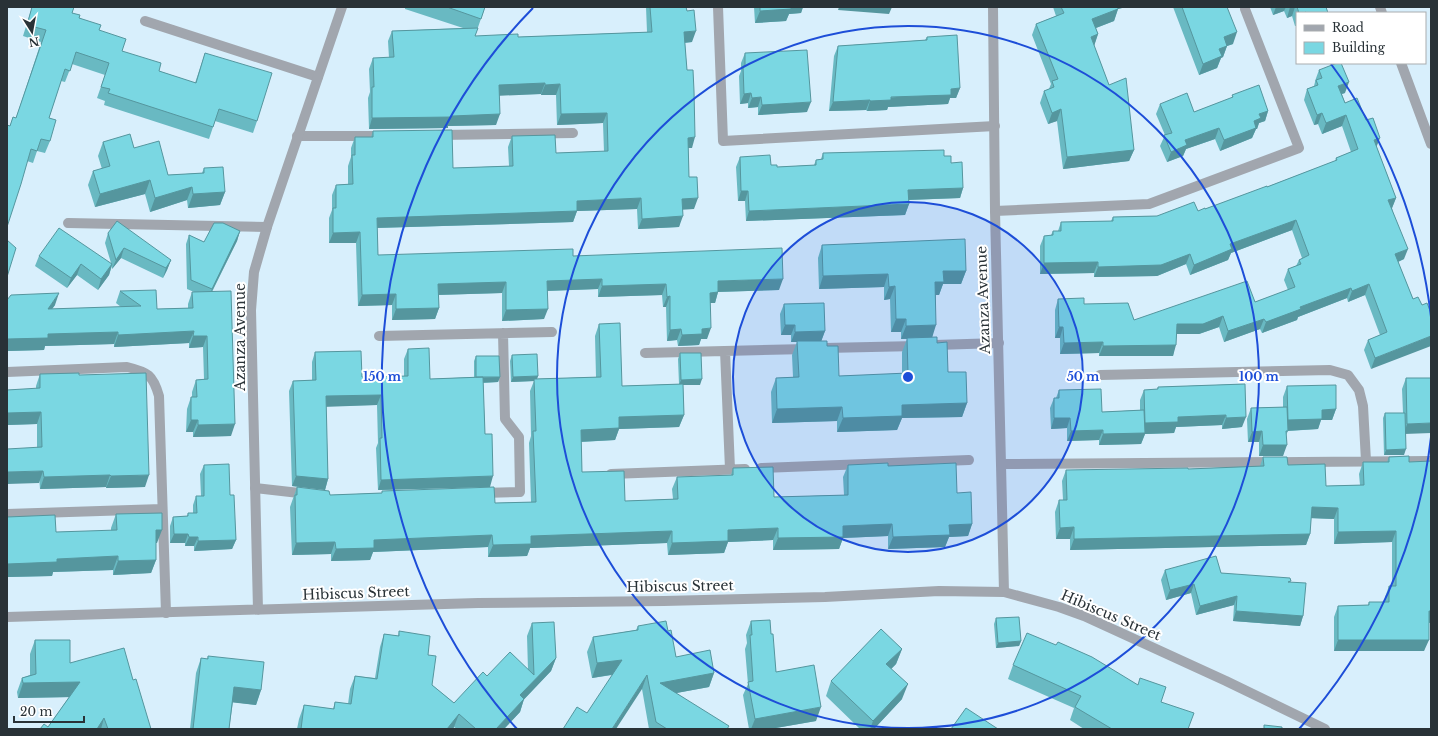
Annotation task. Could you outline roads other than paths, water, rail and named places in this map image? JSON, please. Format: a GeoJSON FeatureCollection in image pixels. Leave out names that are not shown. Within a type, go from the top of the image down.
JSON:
{"type":"FeatureCollection","features":[{"type":"Feature","properties":{"kind":"street","name":"Azanza Avenue"},"geometry":{"type":"LineString","coordinates":[[258,610],[251,310],[254,272],[297,136],[342,7]]}},
{"type":"Feature","properties":{"kind":"street"},"geometry":{"type":"LineString","coordinates":[[718,7],[723,141],[995,126]]}},
{"type":"Feature","properties":{"kind":"street","name":"Azanza Avenue"},"geometry":{"type":"LineString","coordinates":[[993,7],[995,211],[1004,592]]}},
{"type":"Feature","properties":{"kind":"street"},"geometry":{"type":"LineString","coordinates":[[995,211],[1149,204],[1299,148],[1245,9]]}},
{"type":"Feature","properties":{"kind":"street"},"geometry":{"type":"LineString","coordinates":[[145,21],[318,77]]}},
{"type":"Feature","properties":{"kind":"street"},"geometry":{"type":"LineString","coordinates":[[1401,64],[1431,144]]}},
{"type":"Feature","properties":{"kind":"street"},"geometry":{"type":"LineString","coordinates":[[426,135],[573,133]]}},
{"type":"Feature","properties":{"kind":"street"},"geometry":{"type":"LineString","coordinates":[[297,136],[395,136]]}},
{"type":"Feature","properties":{"kind":"street"},"geometry":{"type":"LineString","coordinates":[[68,223],[267,227]]}},
{"type":"Feature","properties":{"kind":"street"},"geometry":{"type":"LineString","coordinates":[[379,336],[552,332]]}},
{"type":"Feature","properties":{"kind":"street"},"geometry":{"type":"LineString","coordinates":[[473,493],[520,492],[519,437],[505,419],[503,334]]}},
{"type":"Feature","properties":{"kind":"street"},"geometry":{"type":"LineString","coordinates":[[645,353],[998,343]]}},
{"type":"Feature","properties":{"kind":"street"},"geometry":{"type":"LineString","coordinates":[[725,351],[730,469]]}},
{"type":"Feature","properties":{"kind":"street"},"geometry":{"type":"LineString","coordinates":[[7,372],[127,367],[139,370],[154,381],[159,396],[166,612]]}},
{"type":"Feature","properties":{"kind":"street"},"geometry":{"type":"LineString","coordinates":[[1100,375],[1330,370],[1348,375],[1359,390],[1364,406],[1366,461]]}},
{"type":"Feature","properties":{"kind":"street"},"geometry":{"type":"LineString","coordinates":[[598,474],[969,460]]}},
{"type":"Feature","properties":{"kind":"street"},"geometry":{"type":"LineString","coordinates":[[1002,464],[1431,461]]}},
{"type":"Feature","properties":{"kind":"street"},"geometry":{"type":"LineString","coordinates":[[255,488],[318,496]]}},
{"type":"Feature","properties":{"kind":"street"},"geometry":{"type":"LineString","coordinates":[[7,514],[162,509]]}},
{"type":"Feature","properties":{"kind":"street","name":"Hibiscus Street"},"geometry":{"type":"LineString","coordinates":[[7,616],[478,603],[764,599],[939,591],[1004,592],[1059,607],[1084,616],[1226,681],[1325,729]]}}]}
